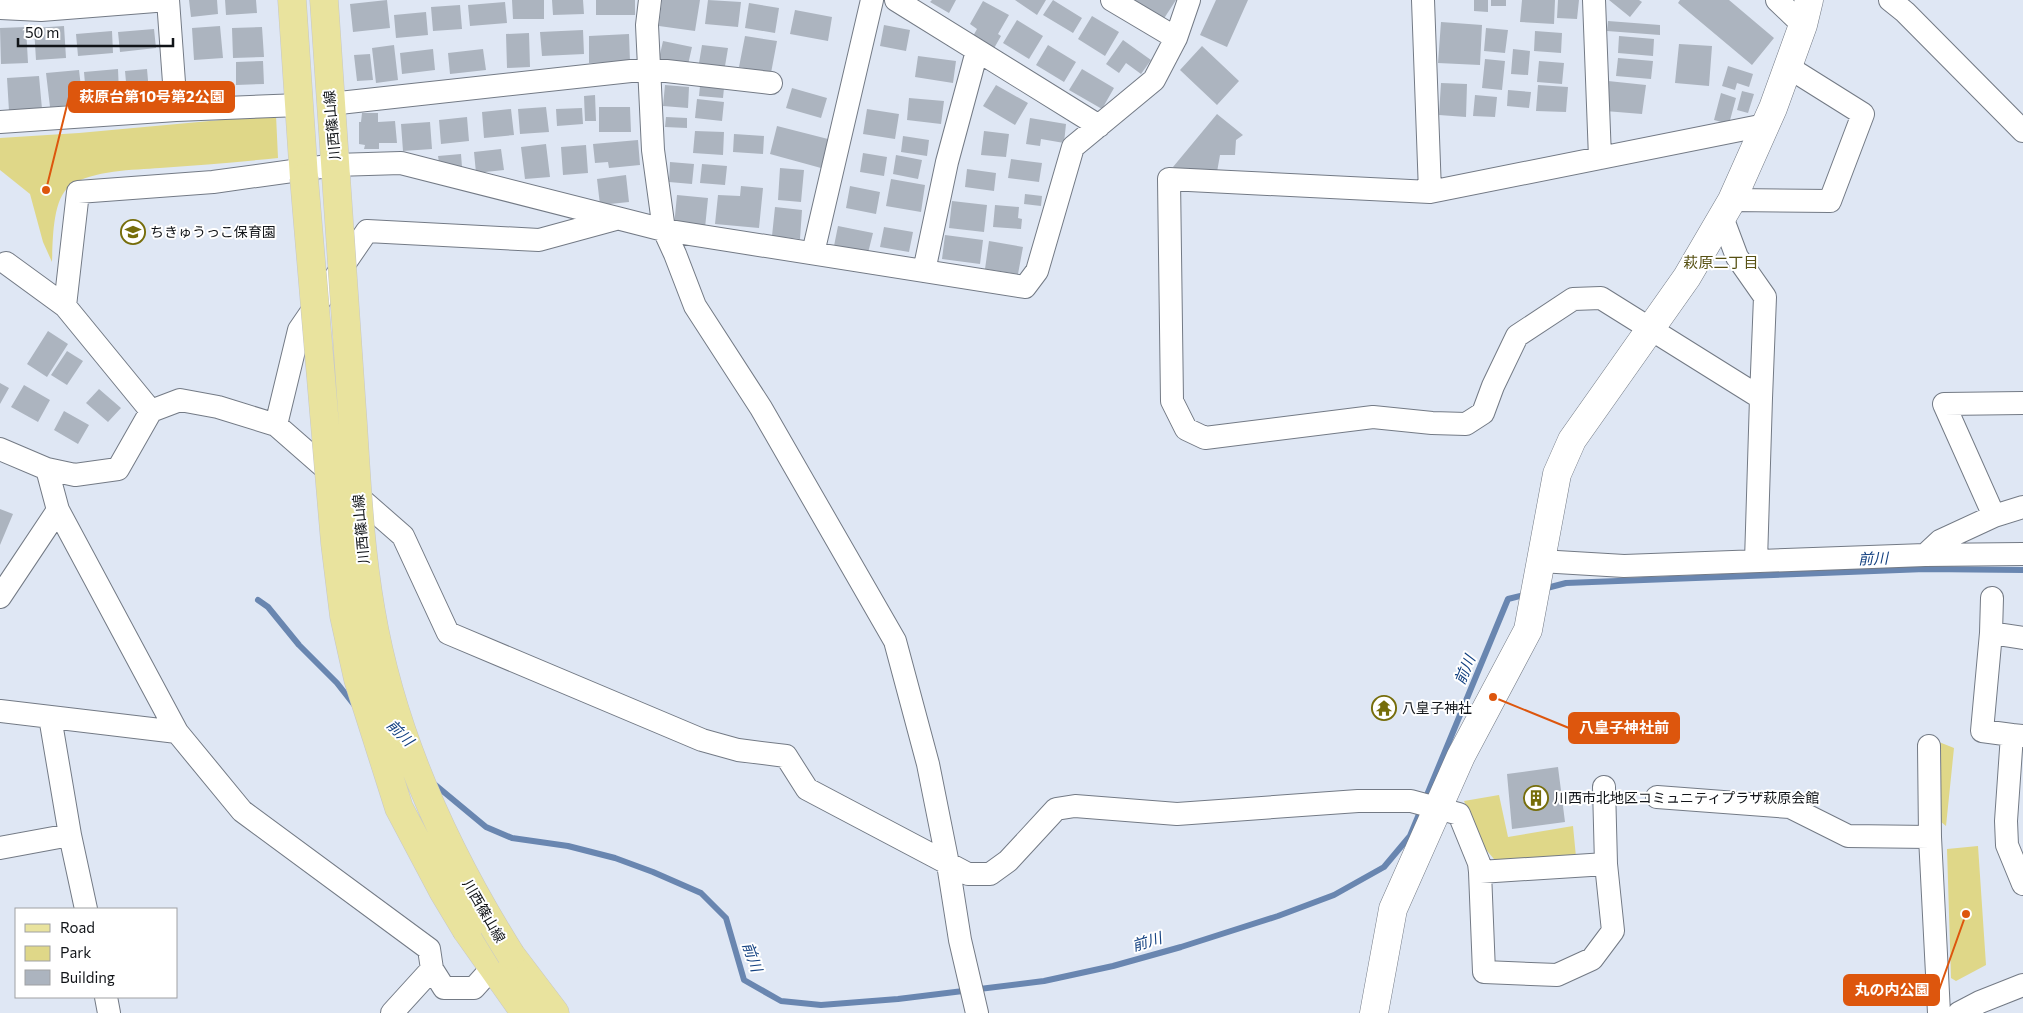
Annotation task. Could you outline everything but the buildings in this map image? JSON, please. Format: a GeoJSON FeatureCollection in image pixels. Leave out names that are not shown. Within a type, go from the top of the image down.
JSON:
{"type":"FeatureCollection","features":[{"type":"Feature","properties":{"kind":"main road","name":"川西篠山線"},"geometry":{"type":"LineString","coordinates":[[292,0],[304,173],[335,543],[344,616],[358,679],[399,808],[442,891],[467,931],[555,1013]]}},
{"type":"Feature","properties":{"kind":"main road","name":"川西篠山線"},"geometry":{"type":"LineString","coordinates":[[324,0],[361,541],[371,612],[385,673],[404,736],[426,796],[525,1013]]}},
{"type":"Feature","properties":{"kind":"street"},"geometry":{"type":"LineString","coordinates":[[0,8],[41,10],[168,0],[176,110]]}},
{"type":"Feature","properties":{"kind":"street"},"geometry":{"type":"LineString","coordinates":[[650,0],[647,25],[653,150],[664,230],[695,306],[761,408],[895,641],[928,764],[948,864],[960,940],[977,1013]]}},
{"type":"Feature","properties":{"kind":"street"},"geometry":{"type":"LineString","coordinates":[[813,253],[872,0]]}},
{"type":"Feature","properties":{"kind":"street"},"geometry":{"type":"LineString","coordinates":[[896,0],[1099,126]]}},
{"type":"Feature","properties":{"kind":"street"},"geometry":{"type":"LineString","coordinates":[[1112,0],[1176,38]]}},
{"type":"Feature","properties":{"kind":"street"},"geometry":{"type":"LineString","coordinates":[[65,306],[78,192],[336,171],[401,163],[664,230],[1025,286],[1037,271],[1073,147],[1154,80],[1176,38],[1190,0]]}},
{"type":"Feature","properties":{"kind":"street"},"geometry":{"type":"LineString","coordinates":[[1423,0],[1430,192]]}},
{"type":"Feature","properties":{"kind":"street"},"geometry":{"type":"LineString","coordinates":[[1594,0],[1600,158]]}},
{"type":"Feature","properties":{"kind":"street"},"geometry":{"type":"LineString","coordinates":[[1374,1013],[1393,909],[1461,756],[1528,630],[1557,474],[1572,440],[1687,277],[1727,208],[1766,124],[1806,13],[1777,0]]}},
{"type":"Feature","properties":{"kind":"street"},"geometry":{"type":"LineString","coordinates":[[1890,0],[1905,12],[2023,131]]}},
{"type":"Feature","properties":{"kind":"street"},"geometry":{"type":"LineString","coordinates":[[924,271],[948,162],[977,51]]}},
{"type":"Feature","properties":{"kind":"street"},"geometry":{"type":"LineString","coordinates":[[1727,208],[1830,201],[1863,114],[1788,67]]}},
{"type":"Feature","properties":{"kind":"street"},"geometry":{"type":"LineString","coordinates":[[330,104],[649,69],[771,83]]}},
{"type":"Feature","properties":{"kind":"street"},"geometry":{"type":"LineString","coordinates":[[0,122],[176,110],[300,105]]}},
{"type":"Feature","properties":{"kind":"street"},"geometry":{"type":"LineString","coordinates":[[1761,398],[1601,298],[1573,299],[1517,336],[1483,414],[1466,424],[1432,423],[1373,417],[1205,438],[1186,429],[1172,401],[1169,179],[1430,192],[1766,124]]}},
{"type":"Feature","properties":{"kind":"street"},"geometry":{"type":"LineString","coordinates":[[1727,208],[1737,257],[1765,296],[1756,560]]}},
{"type":"Feature","properties":{"kind":"street"},"geometry":{"type":"LineString","coordinates":[[276,426],[299,330],[367,231],[539,240],[616,218]]}},
{"type":"Feature","properties":{"kind":"street"},"geometry":{"type":"LineString","coordinates":[[2,266],[65,306],[151,411]]}},
{"type":"Feature","properties":{"kind":"street"},"geometry":{"type":"LineString","coordinates":[[0,449],[47,469],[75,475],[118,469],[151,411],[180,400],[218,407],[276,426],[403,536],[448,633],[702,740],[738,750],[786,756],[807,789],[968,874],[990,874],[1008,861],[1056,809],[1075,806],[1178,814],[1358,800],[1412,801],[1459,814],[1479,863],[1484,972],[1557,975],[1592,959],[1613,931],[1606,864],[1604,788]]}},
{"type":"Feature","properties":{"kind":"street"},"geometry":{"type":"LineString","coordinates":[[1994,516],[1944,404],[2023,403]]}},
{"type":"Feature","properties":{"kind":"street"},"geometry":{"type":"LineString","coordinates":[[47,469],[58,510],[176,732],[242,811],[429,949],[432,969],[444,988],[474,988],[501,961]]}},
{"type":"Feature","properties":{"kind":"street"},"geometry":{"type":"LineString","coordinates":[[1925,555],[1940,541],[1994,516],[2023,507]]}},
{"type":"Feature","properties":{"kind":"street"},"geometry":{"type":"LineString","coordinates":[[0,597],[58,510]]}},
{"type":"Feature","properties":{"kind":"street"},"geometry":{"type":"LineString","coordinates":[[1540,561],[1624,566],[1756,560],[2023,554]]}},
{"type":"Feature","properties":{"kind":"street"},"geometry":{"type":"LineString","coordinates":[[1992,598],[1991,633],[1982,731],[2018,735],[2006,821],[2007,845],[2023,884]]}},
{"type":"Feature","properties":{"kind":"street"},"geometry":{"type":"LineString","coordinates":[[1991,633],[2023,638]]}},
{"type":"Feature","properties":{"kind":"street"},"geometry":{"type":"LineString","coordinates":[[0,711],[176,732]]}},
{"type":"Feature","properties":{"kind":"street"},"geometry":{"type":"LineString","coordinates":[[50,717],[70,835],[86,908]]}},
{"type":"Feature","properties":{"kind":"street"},"geometry":{"type":"LineString","coordinates":[[1929,746],[1930,837],[1939,1013]]}},
{"type":"Feature","properties":{"kind":"street"},"geometry":{"type":"LineString","coordinates":[[1657,797],[1790,808],[1848,836],[1930,837]]}},
{"type":"Feature","properties":{"kind":"street"},"geometry":{"type":"LineString","coordinates":[[0,848],[70,835]]}},
{"type":"Feature","properties":{"kind":"street"},"geometry":{"type":"LineString","coordinates":[[1480,872],[1606,864]]}},
{"type":"Feature","properties":{"kind":"street"},"geometry":{"type":"LineString","coordinates":[[392,1013],[432,969]]}},
{"type":"Feature","properties":{"kind":"street"},"geometry":{"type":"LineString","coordinates":[[1960,1013],[1980,1002],[2023,985]]}},
{"type":"Feature","properties":{"kind":"street"},"geometry":{"type":"LineString","coordinates":[[106,998],[109,1013]]}},
{"type":"Feature","properties":{"kind":"green space"},"geometry":{"type":"Polygon","coordinates":[[[276,115],[278,158],[126,170],[90,177],[70,186],[64,192],[57,210],[53,232],[52,262],[43,242],[30,194],[0,170],[0,138],[79,133],[276,115]]]}},
{"type":"Feature","properties":{"kind":"green space"},"geometry":{"type":"Polygon","coordinates":[[[1939,742],[1954,748],[1946,826],[1935,817],[1939,742]]]}},
{"type":"Feature","properties":{"kind":"green space"},"geometry":{"type":"Polygon","coordinates":[[[1499,795],[1508,837],[1573,826],[1576,857],[1499,865],[1483,846],[1464,801],[1499,795]]]}},
{"type":"Feature","properties":{"kind":"green space"},"geometry":{"type":"Polygon","coordinates":[[[1978,846],[1986,965],[1956,981],[1951,978],[1947,849],[1978,846]]]}},
{"type":"Feature","properties":{"kind":"waterway","name":"前川"},"geometry":{"type":"LineString","coordinates":[[1543,589],[1566,583],[1925,569],[2023,570]]}},
{"type":"Feature","properties":{"kind":"waterway","name":"前川"},"geometry":{"type":"LineString","coordinates":[[433,783],[486,827],[512,838],[568,846],[615,858],[701,893],[726,918],[744,980],[781,1001],[821,1005],[898,999],[1044,981],[1113,966],[1181,947],[1278,916],[1334,895],[1384,867],[1410,836],[1508,599],[1528,594]]}},
{"type":"Feature","properties":{"kind":"waterway","name":"前川"},"geometry":{"type":"LineString","coordinates":[[258,600],[268,607],[299,645],[337,683],[355,706]]}},
{"type":"Feature","properties":{"kind":"place","name":"萩原台第10号第2公園"},"geometry":{"type":"Point","coordinates":[46,190]}},
{"type":"Feature","properties":{"kind":"place","name":"ちきゅうっこ保育園"},"geometry":{"type":"Point","coordinates":[133,232]}},
{"type":"Feature","properties":{"kind":"place","name":"八皇子神社前"},"geometry":{"type":"Point","coordinates":[1493,697]}},
{"type":"Feature","properties":{"kind":"place","name":"八皇子神社"},"geometry":{"type":"Point","coordinates":[1384,708]}},
{"type":"Feature","properties":{"kind":"place","name":"川西市北地区コミュニティプラザ萩原会館"},"geometry":{"type":"Point","coordinates":[1536,798]}},
{"type":"Feature","properties":{"kind":"place","name":"丸の内公園"},"geometry":{"type":"Point","coordinates":[1966,914]}},
{"type":"Feature","properties":{"kind":"district","name":"萩原二丁目"},"geometry":{"type":"Point","coordinates":[1721,263]}}]}
